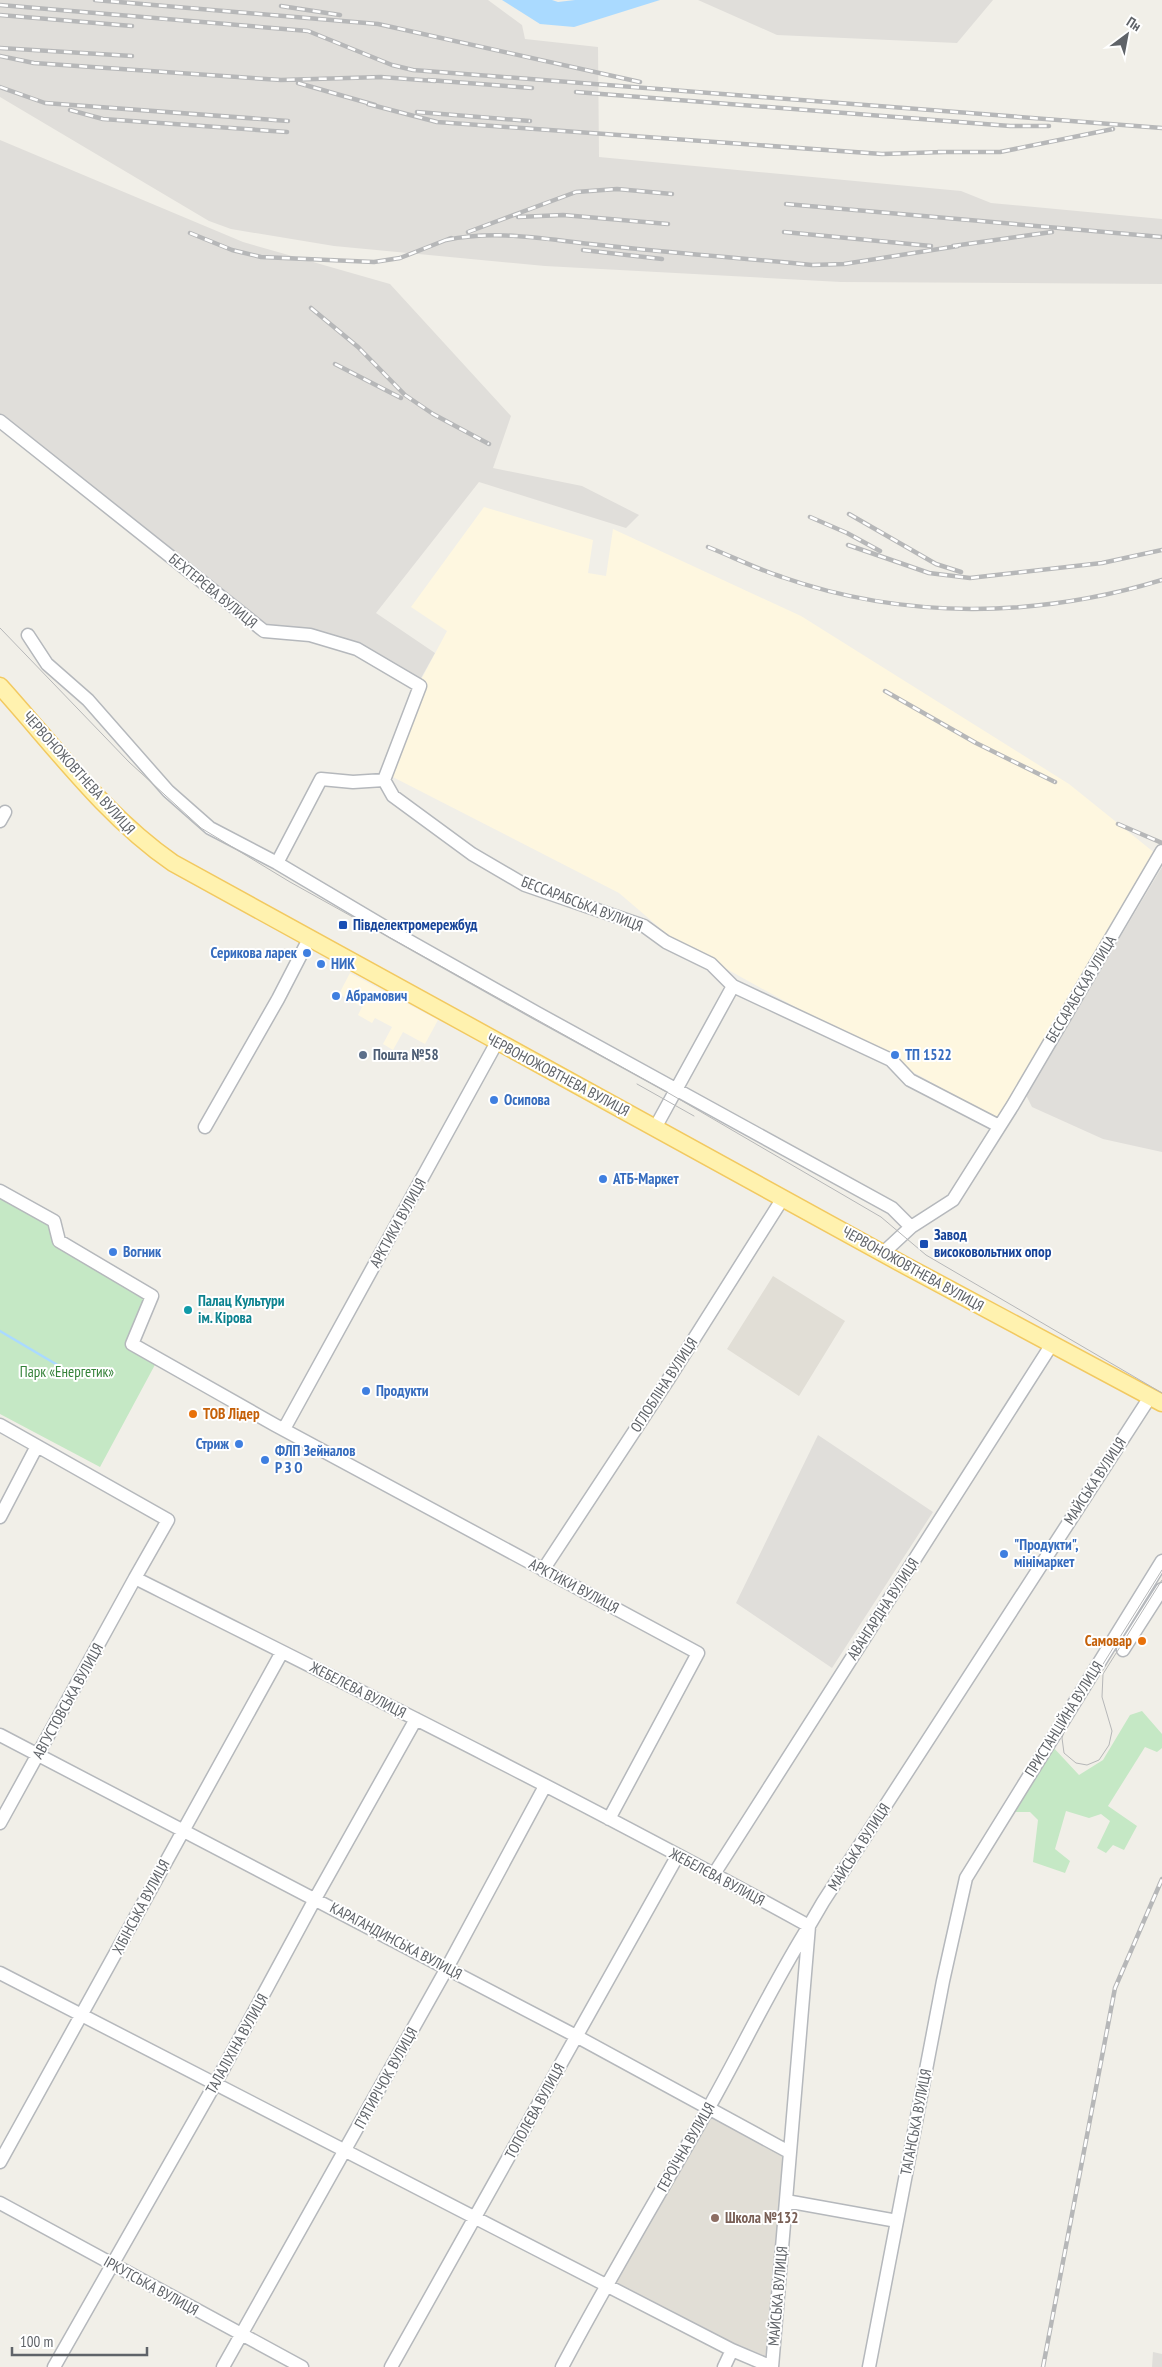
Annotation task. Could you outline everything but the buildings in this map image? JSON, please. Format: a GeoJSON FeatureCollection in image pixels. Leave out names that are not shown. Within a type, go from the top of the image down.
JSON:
{"type":"FeatureCollection","features":[{"type":"Feature","properties":{"kind":"main road","name":"ЧЕРВОНОЖОВТНЕВА ВУЛИЦЯ"},"geometry":{"type":"LineString","coordinates":[[0,686],[122,823],[145,844],[173,863],[496,1042],[1156,1400]]}},
{"type":"Feature","properties":{"kind":"street","name":"БЕХТЕРЄВА ВУЛИЦЯ"},"geometry":{"type":"LineString","coordinates":[[0,421],[264,631],[310,635],[357,649],[420,686],[384,780]]}},
{"type":"Feature","properties":{"kind":"street"},"geometry":{"type":"LineString","coordinates":[[28,635],[47,664],[88,700],[168,790],[210,828],[277,863],[395,933],[892,1208],[911,1228]]}},
{"type":"Feature","properties":{"kind":"street"},"geometry":{"type":"LineString","coordinates":[[277,863],[321,779],[353,782],[384,780]]}},
{"type":"Feature","properties":{"kind":"street","name":"БЕССАРАБСЬКА ВУЛИЦЯ"},"geometry":{"type":"LineString","coordinates":[[384,780],[393,796],[472,854],[526,885],[644,926],[666,942],[711,964],[733,986]]}},
{"type":"Feature","properties":{"kind":"street","name":"БЕССАРАБСКАЯ УЛИЦА"},"geometry":{"type":"LineString","coordinates":[[883,1253],[911,1228],[953,1200],[1162,851]]}},
{"type":"Feature","properties":{"kind":"street"},"geometry":{"type":"LineString","coordinates":[[205,1127],[278,999],[309,939]]}},
{"type":"Feature","properties":{"kind":"street"},"geometry":{"type":"LineString","coordinates":[[655,1128],[733,986],[891,1060],[910,1080],[999,1126]]}},
{"type":"Feature","properties":{"kind":"street","name":"АРКТИКИ ВУЛИЦЯ"},"geometry":{"type":"LineString","coordinates":[[284,1429],[496,1042]]}},
{"type":"Feature","properties":{"kind":"street","name":"АРКТИКИ ВУЛИЦЯ"},"geometry":{"type":"LineString","coordinates":[[0,1191],[54,1221],[58,1241],[152,1296],[132,1344],[284,1429],[698,1653],[609,1820]]}},
{"type":"Feature","properties":{"kind":"street","name":"ОГЛОБЛІНА ВУЛИЦЯ"},"geometry":{"type":"LineString","coordinates":[[543,1570],[668,1380],[783,1198]]}},
{"type":"Feature","properties":{"kind":"street","name":"АВАНГАРДНА ВУЛИЦЯ"},"geometry":{"type":"LineString","coordinates":[[714,1874],[1052,1344]]}},
{"type":"Feature","properties":{"kind":"street","name":"МАЙСЬКА ВУЛИЦЯ"},"geometry":{"type":"LineString","coordinates":[[772,2367],[809,1926],[828,1894],[1156,1400]]}},
{"type":"Feature","properties":{"kind":"street"},"geometry":{"type":"LineString","coordinates":[[0,1425],[168,1520],[135,1578]]}},
{"type":"Feature","properties":{"kind":"street"},"geometry":{"type":"LineString","coordinates":[[0,1517],[37,1446]]}},
{"type":"Feature","properties":{"kind":"street","name":"ПРИСТАНЦІЙНА ВУЛИЦЯ"},"geometry":{"type":"LineString","coordinates":[[966,1878],[1162,1561]]}},
{"type":"Feature","properties":{"kind":"street","name":"ЖЕБЕЛЄВА ВУЛИЦЯ"},"geometry":{"type":"LineString","coordinates":[[135,1578],[416,1719],[678,1855],[809,1926]]}},
{"type":"Feature","properties":{"kind":"street","name":"АВГУСТОВСЬКА ВУЛИЦЯ"},"geometry":{"type":"LineString","coordinates":[[0,1824],[135,1578]]}},
{"type":"Feature","properties":{"kind":"street"},"geometry":{"type":"LineString","coordinates":[[1123,1650],[1162,1589]]}},
{"type":"Feature","properties":{"kind":"street","name":"ХІБІНСЬКА ВУЛИЦЯ"},"geometry":{"type":"LineString","coordinates":[[0,2162],[83,2015],[181,1831],[282,1652]]}},
{"type":"Feature","properties":{"kind":"street","name":"ТАЛАЛІХІНА ВУЛИЦЯ"},"geometry":{"type":"LineString","coordinates":[[54,2367],[215,2084],[315,1899],[416,1719]]}},
{"type":"Feature","properties":{"kind":"street","name":"КАРАГАНДИНСЬКА ВУЛИЦЯ"},"geometry":{"type":"LineString","coordinates":[[0,1735],[576,2036],[790,2152]]}},
{"type":"Feature","properties":{"kind":"street","name":"П’ЯТИРІЧОК ВУЛИЦЯ"},"geometry":{"type":"LineString","coordinates":[[223,2367],[447,1968],[545,1786]]}},
{"type":"Feature","properties":{"kind":"street","name":"ТОПОЛЄВА ВУЛИЦЯ"},"geometry":{"type":"LineString","coordinates":[[391,2367],[678,1855]]}},
{"type":"Feature","properties":{"kind":"street","name":"ТАГАНСЬКА ВУЛИЦЯ"},"geometry":{"type":"LineString","coordinates":[[869,2367],[943,1981],[966,1878]]}},
{"type":"Feature","properties":{"kind":"street","name":"ГЕРОЇЧНА ВУЛИЦЯ"},"geometry":{"type":"LineString","coordinates":[[562,2367],[606,2285],[709,2107],[790,1957],[809,1926]]}},
{"type":"Feature","properties":{"kind":"street"},"geometry":{"type":"LineString","coordinates":[[0,1973],[732,2350],[772,2367]]}},
{"type":"Feature","properties":{"kind":"street"},"geometry":{"type":"LineString","coordinates":[[786,2200],[897,2221]]}},
{"type":"Feature","properties":{"kind":"street","name":"ІРКУТСЬКА ВУЛИЦЯ"},"geometry":{"type":"LineString","coordinates":[[0,2203],[302,2367]]}},
{"type":"Feature","properties":{"kind":"street"},"geometry":{"type":"LineString","coordinates":[[724,2367],[732,2350]]}},
{"type":"Feature","properties":{"kind":"shaded area"},"geometry":{"type":"Polygon","coordinates":[[[0,0],[488,0],[522,25],[525,39],[598,47],[599,157],[961,191],[991,203],[1162,219],[1162,284],[841,282],[545,266],[334,246],[231,229],[209,221],[0,97],[0,0]]]}},
{"type":"Feature","properties":{"kind":"shaded area"},"geometry":{"type":"Polygon","coordinates":[[[698,0],[993,0],[957,43],[777,35],[698,0]]]}},
{"type":"Feature","properties":{"kind":"shaded area"},"geometry":{"type":"Polygon","coordinates":[[[0,140],[243,242],[390,284],[511,416],[493,468],[582,486],[639,515],[626,528],[479,482],[376,613],[435,653],[420,680],[358,645],[311,629],[266,626],[0,415],[0,140]]]}},
{"type":"Feature","properties":{"kind":"shaded area"},"geometry":{"type":"Polygon","coordinates":[[[484,507],[593,540],[588,573],[606,576],[613,529],[801,616],[1069,784],[1156,854],[998,1119],[674,940],[619,893],[385,773],[415,691],[447,631],[411,607],[484,507]]]}},
{"type":"Feature","properties":{"kind":"shaded area"},"geometry":{"type":"Polygon","coordinates":[[[1162,867],[1162,1152],[1103,1139],[1032,1107],[1026,1095],[1162,867]]]}},
{"type":"Feature","properties":{"kind":"shaded area"},"geometry":{"type":"Polygon","coordinates":[[[350,973],[438,1020],[425,1044],[403,1032],[393,1050],[383,1044],[392,1027],[375,1018],[372,1023],[358,1015],[362,1007],[339,994],[350,973]]]}},
{"type":"Feature","properties":{"kind":"shaded area"},"geometry":{"type":"Polygon","coordinates":[[[773,1276],[845,1321],[799,1396],[727,1349],[773,1276]]]}},
{"type":"Feature","properties":{"kind":"shaded area"},"geometry":{"type":"Polygon","coordinates":[[[818,1435],[933,1512],[832,1668],[736,1603],[818,1435]]]}},
{"type":"Feature","properties":{"kind":"shaded area","name":"Школа №132"},"geometry":{"type":"Polygon","coordinates":[[[710,2114],[784,2154],[765,2361],[616,2283],[710,2114]]]}},
{"type":"Feature","properties":{"kind":"shaded area"},"geometry":{"type":"Polygon","coordinates":[[[1153,2352],[1162,2354],[1162,2367],[1152,2367],[1153,2352]]]}},
{"type":"Feature","properties":{"kind":"green space","name":"Парк «Енергетик»"},"geometry":{"type":"Polygon","coordinates":[[[0,1195],[51,1223],[56,1242],[149,1297],[129,1345],[157,1361],[100,1467],[0,1414],[0,1195]]]}},
{"type":"Feature","properties":{"kind":"green space"},"geometry":{"type":"Polygon","coordinates":[[[1142,1711],[1162,1734],[1162,1748],[1157,1752],[1145,1747],[1108,1806],[1137,1826],[1124,1850],[1113,1845],[1106,1853],[1097,1848],[1110,1821],[1101,1814],[1089,1818],[1066,1811],[1055,1849],[1070,1861],[1065,1873],[1033,1862],[1038,1820],[1030,1812],[1010,1812],[1052,1746],[1079,1775],[1103,1760],[1130,1715],[1142,1711]]]}},
{"type":"Feature","properties":{"kind":"water"},"geometry":{"type":"Polygon","coordinates":[[[502,0],[552,0],[558,2],[575,0],[660,0],[574,27],[540,24],[502,0]]]}},
{"type":"Feature","properties":{"kind":"waterway"},"geometry":{"type":"LineString","coordinates":[[0,1331],[71,1373]]}},
{"type":"Feature","properties":{"kind":"tram line"},"geometry":{"type":"LineString","coordinates":[[0,628],[129,762],[201,828],[290,882],[672,1095],[881,1217],[926,1255],[1162,1393]]}},
{"type":"Feature","properties":{"kind":"tram line"},"geometry":{"type":"LineString","coordinates":[[637,1084],[694,1116]]}},
{"type":"Feature","properties":{"kind":"tram line"},"geometry":{"type":"LineString","coordinates":[[1162,1570],[1068,1720],[1062,1738],[1064,1753],[1076,1763],[1087,1765],[1099,1760],[1109,1745],[1112,1731],[1102,1697],[1103,1674],[1162,1580]]}},
{"type":"Feature","properties":{"kind":"railway"},"geometry":{"type":"LineString","coordinates":[[95,0],[378,24],[640,82]]}},
{"type":"Feature","properties":{"kind":"railway"},"geometry":{"type":"LineString","coordinates":[[0,5],[308,31],[392,65],[413,70],[1162,128]]}},
{"type":"Feature","properties":{"kind":"railway"},"geometry":{"type":"LineString","coordinates":[[281,6],[340,15]]}},
{"type":"Feature","properties":{"kind":"railway"},"geometry":{"type":"LineString","coordinates":[[0,15],[132,26]]}},
{"type":"Feature","properties":{"kind":"railway"},"geometry":{"type":"LineString","coordinates":[[0,48],[132,56]]}},
{"type":"Feature","properties":{"kind":"railway"},"geometry":{"type":"LineString","coordinates":[[0,56],[34,63],[281,80],[381,77],[435,81]]}},
{"type":"Feature","properties":{"kind":"railway"},"geometry":{"type":"LineString","coordinates":[[428,80],[532,88]]}},
{"type":"Feature","properties":{"kind":"railway"},"geometry":{"type":"LineString","coordinates":[[298,83],[375,105]]}},
{"type":"Feature","properties":{"kind":"railway"},"geometry":{"type":"LineString","coordinates":[[0,87],[45,103],[288,121]]}},
{"type":"Feature","properties":{"kind":"railway"},"geometry":{"type":"LineString","coordinates":[[576,92],[1010,126],[1049,126]]}},
{"type":"Feature","properties":{"kind":"railway"},"geometry":{"type":"LineString","coordinates":[[368,104],[437,122],[882,154],[944,152]]}},
{"type":"Feature","properties":{"kind":"railway"},"geometry":{"type":"LineString","coordinates":[[70,110],[103,119],[287,132]]}},
{"type":"Feature","properties":{"kind":"railway"},"geometry":{"type":"LineString","coordinates":[[417,112],[530,121]]}},
{"type":"Feature","properties":{"kind":"railway"},"geometry":{"type":"LineString","coordinates":[[938,152],[1000,152],[1113,129]]}},
{"type":"Feature","properties":{"kind":"railway"},"geometry":{"type":"LineString","coordinates":[[468,232],[576,192],[617,189],[672,194]]}},
{"type":"Feature","properties":{"kind":"railway"},"geometry":{"type":"LineString","coordinates":[[786,204],[1162,237]]}},
{"type":"Feature","properties":{"kind":"railway"},"geometry":{"type":"LineString","coordinates":[[518,217],[563,215],[668,224]]}},
{"type":"Feature","properties":{"kind":"railway"},"geometry":{"type":"LineString","coordinates":[[784,232],[931,246]]}},
{"type":"Feature","properties":{"kind":"railway"},"geometry":{"type":"LineString","coordinates":[[953,246],[1052,232]]}},
{"type":"Feature","properties":{"kind":"railway"},"geometry":{"type":"LineString","coordinates":[[190,233],[232,250],[261,257],[374,262],[400,258],[451,238]]}},
{"type":"Feature","properties":{"kind":"railway"},"geometry":{"type":"LineString","coordinates":[[446,240],[485,235],[523,236],[653,251],[812,265],[844,264],[958,246]]}},
{"type":"Feature","properties":{"kind":"railway"},"geometry":{"type":"LineString","coordinates":[[583,250],[662,259]]}},
{"type":"Feature","properties":{"kind":"railway"},"geometry":{"type":"LineString","coordinates":[[311,308],[358,347],[405,395],[433,414],[489,444]]}},
{"type":"Feature","properties":{"kind":"railway"},"geometry":{"type":"LineString","coordinates":[[335,364],[401,398]]}},
{"type":"Feature","properties":{"kind":"railway"},"geometry":{"type":"LineString","coordinates":[[849,514],[936,564],[961,572]]}},
{"type":"Feature","properties":{"kind":"railway"},"geometry":{"type":"LineString","coordinates":[[810,517],[847,533],[880,551]]}},
{"type":"Feature","properties":{"kind":"railway"},"geometry":{"type":"LineString","coordinates":[[848,545],[929,573],[970,578],[1102,563],[1162,550]]}},
{"type":"Feature","properties":{"kind":"railway"},"geometry":{"type":"LineString","coordinates":[[708,547],[773,574],[829,591],[876,601],[924,607],[972,609],[1068,602],[1115,593],[1162,580]]}},
{"type":"Feature","properties":{"kind":"railway"},"geometry":{"type":"LineString","coordinates":[[885,691],[976,743],[1055,782]]}},
{"type":"Feature","properties":{"kind":"railway"},"geometry":{"type":"LineString","coordinates":[[1118,824],[1162,843]]}},
{"type":"Feature","properties":{"kind":"railway"},"geometry":{"type":"LineString","coordinates":[[1043,2367],[1115,1988],[1162,1879]]}},
{"type":"Feature","properties":{"kind":"place","name":"Півделектромережбуд"},"geometry":{"type":"Point","coordinates":[343,925]}},
{"type":"Feature","properties":{"kind":"place","name":"Серикова ларек"},"geometry":{"type":"Point","coordinates":[307,953]}},
{"type":"Feature","properties":{"kind":"place","name":"НИК"},"geometry":{"type":"Point","coordinates":[321,964]}},
{"type":"Feature","properties":{"kind":"place","name":"Абрамович"},"geometry":{"type":"Point","coordinates":[336,996]}},
{"type":"Feature","properties":{"kind":"place","name":"Пошта №58"},"geometry":{"type":"Point","coordinates":[363,1055]}},
{"type":"Feature","properties":{"kind":"place","name":"ТП 1522"},"geometry":{"type":"Point","coordinates":[895,1055]}},
{"type":"Feature","properties":{"kind":"place","name":"Осипова"},"geometry":{"type":"Point","coordinates":[494,1100]}},
{"type":"Feature","properties":{"kind":"place","name":"АТБ-Маркет"},"geometry":{"type":"Point","coordinates":[603,1179]}},
{"type":"Feature","properties":{"kind":"place","name":"Завод високовольтних опор"},"geometry":{"type":"Point","coordinates":[924,1244]}},
{"type":"Feature","properties":{"kind":"place","name":"Вогник"},"geometry":{"type":"Point","coordinates":[113,1252]}},
{"type":"Feature","properties":{"kind":"place","name":"Палац Культури ім. Кірова"},"geometry":{"type":"Point","coordinates":[188,1310]}},
{"type":"Feature","properties":{"kind":"place","name":"Продукти"},"geometry":{"type":"Point","coordinates":[366,1391]}},
{"type":"Feature","properties":{"kind":"place","name":"ТОВ Лідер"},"geometry":{"type":"Point","coordinates":[193,1414]}},
{"type":"Feature","properties":{"kind":"place","name":"Стриж"},"geometry":{"type":"Point","coordinates":[239,1444]}},
{"type":"Feature","properties":{"kind":"place","name":"ФЛП Зейналов Р З О"},"geometry":{"type":"Point","coordinates":[265,1460]}},
{"type":"Feature","properties":{"kind":"place","name":"\"Продукти\", мінімаркет"},"geometry":{"type":"Point","coordinates":[1004,1554]}},
{"type":"Feature","properties":{"kind":"place","name":"Самовар"},"geometry":{"type":"Point","coordinates":[1142,1641]}},
{"type":"Feature","properties":{"kind":"place","name":"Школа №132"},"geometry":{"type":"Point","coordinates":[715,2218]}}]}
